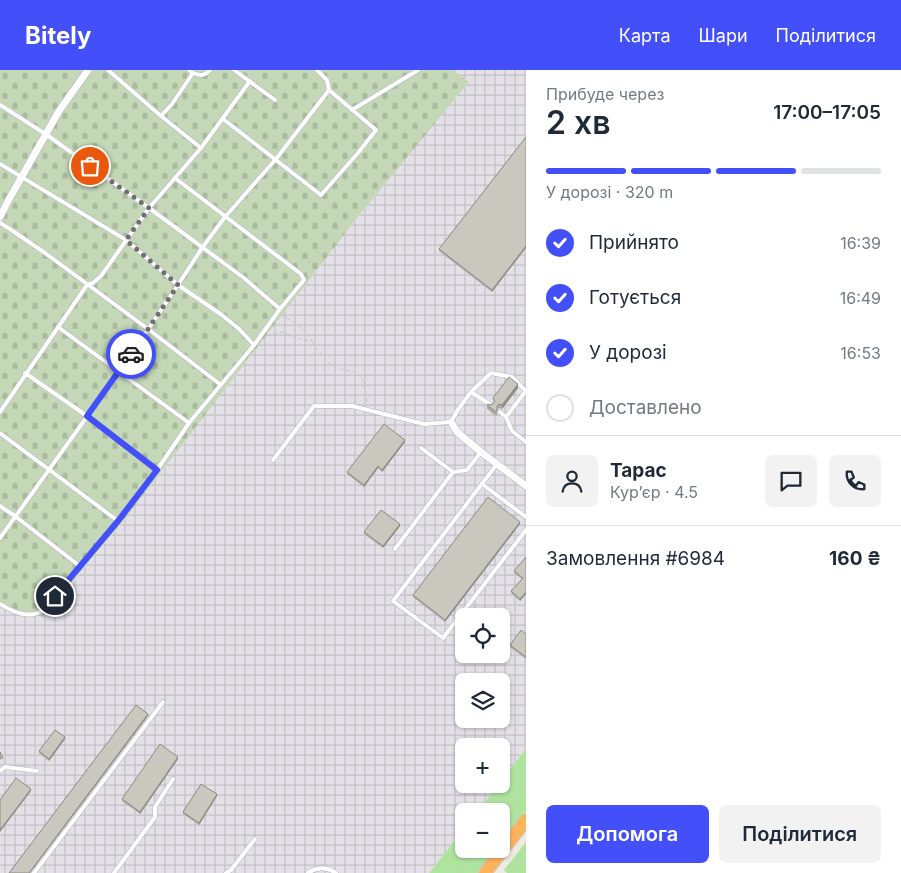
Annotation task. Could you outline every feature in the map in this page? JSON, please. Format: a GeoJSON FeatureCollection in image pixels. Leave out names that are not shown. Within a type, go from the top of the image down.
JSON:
{"type":"FeatureCollection","features":[{"type":"Feature","properties":{"kind":"highway"},"geometry":{"type":"LineString","coordinates":[[489,871],[526,820]]}},
{"type":"Feature","properties":{"kind":"street"},"geometry":{"type":"LineString","coordinates":[[0,217],[60,111],[88,70]]}},
{"type":"Feature","properties":{"kind":"street"},"geometry":{"type":"LineString","coordinates":[[450,422],[457,432],[526,486]]}},
{"type":"Feature","properties":{"kind":"lane"},"geometry":{"type":"LineString","coordinates":[[108,70],[201,148]]}},
{"type":"Feature","properties":{"kind":"lane"},"geometry":{"type":"LineString","coordinates":[[161,116],[172,104],[191,71],[200,76],[205,75],[210,70]]}},
{"type":"Feature","properties":{"kind":"lane"},"geometry":{"type":"LineString","coordinates":[[234,70],[275,100]]}},
{"type":"Feature","properties":{"kind":"lane"},"geometry":{"type":"LineString","coordinates":[[242,75],[245,70]]}},
{"type":"Feature","properties":{"kind":"lane"},"geometry":{"type":"LineString","coordinates":[[223,119],[321,195],[376,130],[329,90],[327,80],[317,70]]}},
{"type":"Feature","properties":{"kind":"lane"},"geometry":{"type":"LineString","coordinates":[[352,110],[418,70]]}},
{"type":"Feature","properties":{"kind":"lane"},"geometry":{"type":"LineString","coordinates":[[0,412],[87,285],[93,283],[101,276],[149,208],[201,148],[250,81]]}},
{"type":"Feature","properties":{"kind":"lane"},"geometry":{"type":"LineString","coordinates":[[0,538],[119,372],[202,248],[225,217],[276,159],[329,90]]}},
{"type":"Feature","properties":{"kind":"lane"},"geometry":{"type":"LineString","coordinates":[[0,105],[47,135],[149,208],[244,278],[280,309]]}},
{"type":"Feature","properties":{"kind":"lane"},"geometry":{"type":"LineString","coordinates":[[0,164],[126,240],[178,285],[222,315],[254,345]]}},
{"type":"Feature","properties":{"kind":"lane"},"geometry":{"type":"LineString","coordinates":[[0,604],[10,611],[29,615],[42,611],[118,521],[157,470],[189,423],[254,345],[304,280],[299,272],[175,178]]}},
{"type":"Feature","properties":{"kind":"lane"},"geometry":{"type":"LineString","coordinates":[[0,223],[45,253],[221,385]]}},
{"type":"Feature","properties":{"kind":"lane"},"geometry":{"type":"LineString","coordinates":[[58,327],[189,423]]}},
{"type":"Feature","properties":{"kind":"lane"},"geometry":{"type":"LineString","coordinates":[[25,373],[87,416],[157,470]]}},
{"type":"Feature","properties":{"kind":"lane"},"geometry":{"type":"LineString","coordinates":[[273,460],[314,406],[352,406],[424,424],[450,422],[471,392],[491,373],[512,378],[526,391],[506,416]]}},
{"type":"Feature","properties":{"kind":"lane"},"geometry":{"type":"LineString","coordinates":[[471,392],[491,405]]}},
{"type":"Feature","properties":{"kind":"lane"},"geometry":{"type":"LineString","coordinates":[[500,412],[506,416],[512,431],[526,442]]}},
{"type":"Feature","properties":{"kind":"lane"},"geometry":{"type":"LineString","coordinates":[[0,433],[118,521]]}},
{"type":"Feature","properties":{"kind":"lane"},"geometry":{"type":"LineString","coordinates":[[421,448],[453,472],[468,470],[481,452]]}},
{"type":"Feature","properties":{"kind":"lane"},"geometry":{"type":"LineString","coordinates":[[497,464],[393,601],[443,638],[526,530]]}},
{"type":"Feature","properties":{"kind":"lane"},"geometry":{"type":"LineString","coordinates":[[395,548],[453,472]]}},
{"type":"Feature","properties":{"kind":"lane"},"geometry":{"type":"LineString","coordinates":[[482,484],[526,517]]}},
{"type":"Feature","properties":{"kind":"lane"},"geometry":{"type":"LineString","coordinates":[[0,506],[81,567]]}},
{"type":"Feature","properties":{"kind":"lane"},"geometry":{"type":"LineString","coordinates":[[34,873],[163,702]]}},
{"type":"Feature","properties":{"kind":"lane"},"geometry":{"type":"LineString","coordinates":[[0,771],[5,767],[36,771]]}},
{"type":"Feature","properties":{"kind":"lane"},"geometry":{"type":"LineString","coordinates":[[114,873],[154,817],[154,807],[173,779]]}},
{"type":"Feature","properties":{"kind":"lane"},"geometry":{"type":"LineString","coordinates":[[226,873],[231,870],[255,838]]}},
{"type":"Feature","properties":{"kind":"lane"},"geometry":{"type":"LineString","coordinates":[[308,873],[312,870],[323,868],[336,873]]}},
{"type":"Feature","properties":{"kind":"path"},"geometry":{"type":"LineString","coordinates":[[299,272],[332,238],[342,222],[334,208],[320,197],[321,195]]}},
{"type":"Feature","properties":{"kind":"path"},"geometry":{"type":"LineString","coordinates":[[280,309],[283,318],[288,318],[304,331],[324,358],[331,364],[339,369],[355,371],[360,374],[366,400],[371,410]]}},
{"type":"Feature","properties":{"kind":"path"},"geometry":{"type":"LineString","coordinates":[[259,338],[282,332],[312,341]]}},
{"type":"Feature","properties":{"kind":"path"},"geometry":{"type":"LineString","coordinates":[[510,805],[526,784]]}},
{"type":"Feature","properties":{"kind":"path"},"geometry":{"type":"LineString","coordinates":[[508,873],[526,849]]}},
{"type":"Feature","properties":{"kind":"path"},"geometry":{"type":"LineString","coordinates":[[458,873],[470,858]]}},
{"type":"Feature","properties":{"kind":"shaded area"},"geometry":{"type":"Polygon","coordinates":[[[453,70],[526,70],[526,749],[510,769],[510,738],[455,738],[455,793],[492,793],[484,803],[455,803],[455,840],[429,873],[0,873],[0,602],[44,617],[124,520],[357,218],[469,82],[453,70]]]}},
{"type":"Feature","properties":{"kind":"green space"},"geometry":{"type":"Polygon","coordinates":[[[0,70],[453,70],[469,82],[357,218],[124,520],[43,617],[7,608],[0,602],[0,70]]]}},
{"type":"Feature","properties":{"kind":"green space"},"geometry":{"type":"Polygon","coordinates":[[[526,749],[526,811],[510,831],[510,803],[484,803],[492,793],[510,793],[510,769],[526,749]]]}},
{"type":"Feature","properties":{"kind":"green space"},"geometry":{"type":"Polygon","coordinates":[[[455,840],[455,858],[490,858],[478,873],[429,873],[455,840]]]}},
{"type":"Feature","properties":{"kind":"green space"},"geometry":{"type":"Polygon","coordinates":[[[526,842],[526,873],[507,873],[504,870],[526,842]]]}},
{"type":"Feature","properties":{"kind":"building"},"geometry":{"type":"Polygon","coordinates":[[[526,137],[526,246],[492,290],[439,249],[526,137]]]}},
{"type":"Feature","properties":{"kind":"building"},"geometry":{"type":"Polygon","coordinates":[[[509,377],[518,384],[502,405],[499,404],[497,406],[496,412],[487,405],[494,403],[493,398],[509,377]]]}},
{"type":"Feature","properties":{"kind":"building"},"geometry":{"type":"Polygon","coordinates":[[[384,424],[405,440],[382,470],[378,466],[364,485],[347,472],[384,424]]]}},
{"type":"Feature","properties":{"kind":"building"},"geometry":{"type":"Polygon","coordinates":[[[488,497],[520,522],[445,620],[413,595],[488,497]]]}},
{"type":"Feature","properties":{"kind":"building"},"geometry":{"type":"Polygon","coordinates":[[[381,510],[400,524],[383,546],[364,532],[381,510]]]}},
{"type":"Feature","properties":{"kind":"building"},"geometry":{"type":"Polygon","coordinates":[[[526,557],[526,592],[520,599],[511,591],[523,578],[514,571],[526,557]]]}},
{"type":"Feature","properties":{"kind":"building"},"geometry":{"type":"Polygon","coordinates":[[[521,630],[526,634],[526,657],[510,645],[521,630]]]}},
{"type":"Feature","properties":{"kind":"building"},"geometry":{"type":"Polygon","coordinates":[[[136,705],[148,714],[29,873],[9,873],[136,705]]]}},
{"type":"Feature","properties":{"kind":"building"},"geometry":{"type":"Polygon","coordinates":[[[55,730],[65,737],[49,759],[39,751],[55,730]]]}},
{"type":"Feature","properties":{"kind":"building"},"geometry":{"type":"Polygon","coordinates":[[[160,744],[178,757],[140,812],[122,799],[160,744]]]}},
{"type":"Feature","properties":{"kind":"building"},"geometry":{"type":"Polygon","coordinates":[[[16,778],[31,789],[0,830],[0,800],[16,778]]]}},
{"type":"Feature","properties":{"kind":"building"},"geometry":{"type":"Polygon","coordinates":[[[201,784],[217,794],[199,823],[183,812],[201,784]]]}},
{"type":"Feature","properties":{"kind":"way so far"},"geometry":{"type":"LineString","coordinates":[[90,166],[149,208],[126,240],[178,285],[131,354]]}},
{"type":"Feature","properties":{"kind":"route"},"geometry":{"type":"LineString","coordinates":[[55,596],[81,567],[157,470],[87,416],[131,354]]}}]}
